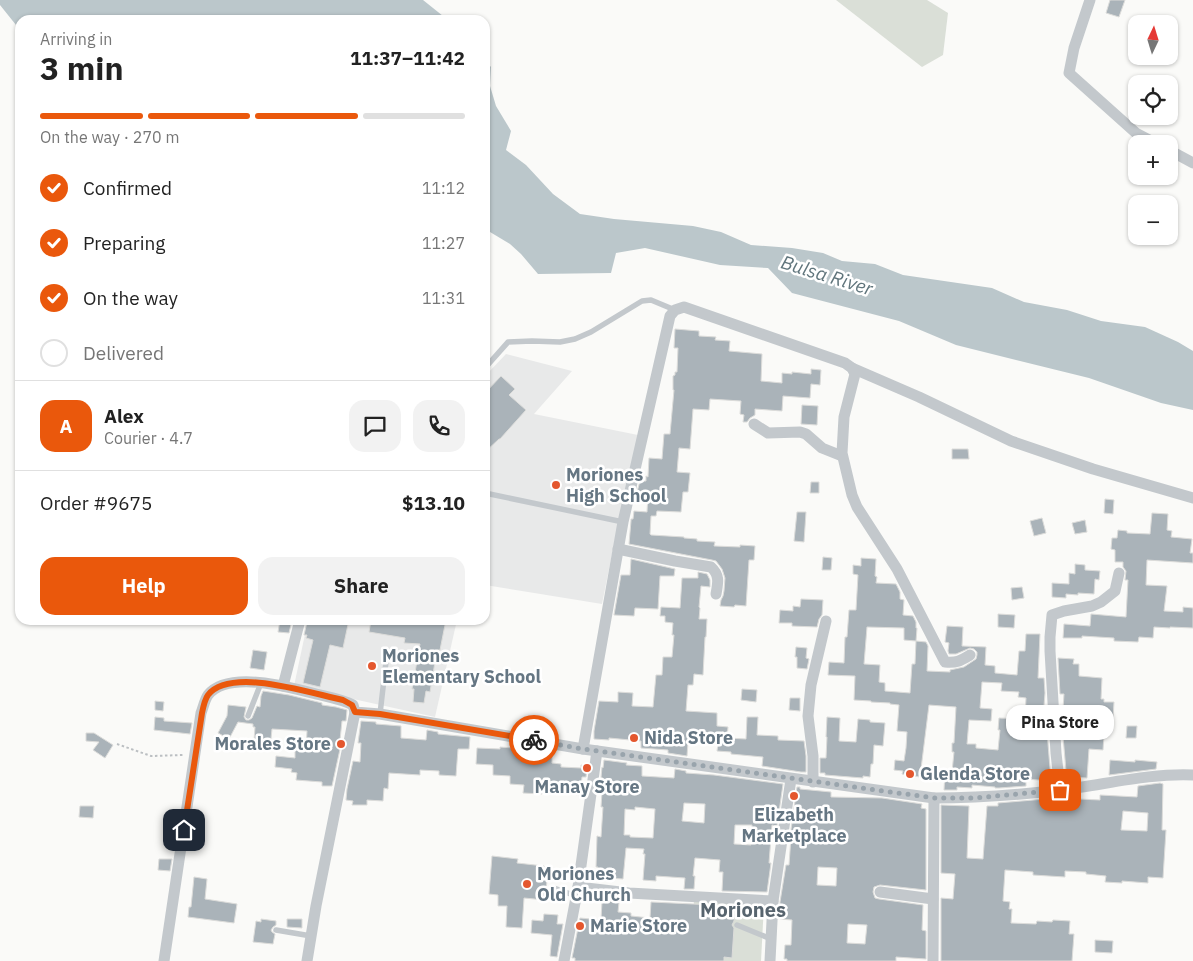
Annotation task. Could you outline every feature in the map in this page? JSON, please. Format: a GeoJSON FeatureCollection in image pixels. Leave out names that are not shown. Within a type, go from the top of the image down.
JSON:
{"type":"FeatureCollection","features":[{"type":"Feature","properties":{"kind":"street"},"geometry":{"type":"LineString","coordinates":[[1090,0],[1074,48],[1069,73],[1140,135]]}},
{"type":"Feature","properties":{"kind":"street"},"geometry":{"type":"LineString","coordinates":[[1178,155],[1193,163]]}},
{"type":"Feature","properties":{"kind":"street"},"geometry":{"type":"LineString","coordinates":[[583,749],[623,522],[670,316],[675,310],[684,307],[845,363],[852,368],[919,396],[1011,441],[1093,469],[1193,498]]}},
{"type":"Feature","properties":{"kind":"street"},"geometry":{"type":"LineString","coordinates":[[852,368],[855,374],[844,417],[842,456],[852,495],[857,507],[897,569],[945,662],[960,662],[970,655]]}},
{"type":"Feature","properties":{"kind":"street"},"geometry":{"type":"LineString","coordinates":[[754,424],[768,433],[800,432],[806,434],[822,448],[842,456]]}},
{"type":"Feature","properties":{"kind":"street"},"geometry":{"type":"LineString","coordinates":[[618,549],[711,567],[715,570],[718,579],[716,594]]}},
{"type":"Feature","properties":{"kind":"street"},"geometry":{"type":"LineString","coordinates":[[1060,790],[1050,651],[1052,615],[1064,610],[1092,606],[1101,602],[1115,592],[1119,573]]}},
{"type":"Feature","properties":{"kind":"street"},"geometry":{"type":"LineString","coordinates":[[813,782],[813,756],[808,716],[811,685],[826,621]]}},
{"type":"Feature","properties":{"kind":"street"},"geometry":{"type":"LineString","coordinates":[[283,686],[299,625]]}},
{"type":"Feature","properties":{"kind":"street"},"geometry":{"type":"LineString","coordinates":[[164,961],[202,713],[208,695],[218,687],[246,682],[283,686],[343,700],[352,705],[355,712],[307,961]]}},
{"type":"Feature","properties":{"kind":"street"},"geometry":{"type":"LineString","coordinates":[[355,712],[380,714],[583,749],[934,798],[974,798],[1060,790],[1151,777],[1193,775]]}},
{"type":"Feature","properties":{"kind":"street"},"geometry":{"type":"LineString","coordinates":[[564,961],[577,891],[597,751]]}},
{"type":"Feature","properties":{"kind":"street"},"geometry":{"type":"LineString","coordinates":[[770,961],[773,901],[791,778]]}},
{"type":"Feature","properties":{"kind":"street"},"geometry":{"type":"LineString","coordinates":[[933,961],[934,798]]}},
{"type":"Feature","properties":{"kind":"street"},"geometry":{"type":"LineString","coordinates":[[577,891],[773,901]]}},
{"type":"Feature","properties":{"kind":"street"},"geometry":{"type":"LineString","coordinates":[[880,892],[934,899]]}},
{"type":"Feature","properties":{"kind":"lane"},"geometry":{"type":"LineString","coordinates":[[490,362],[508,342],[560,342],[576,339],[642,301],[651,300],[675,310]]}},
{"type":"Feature","properties":{"kind":"lane"},"geometry":{"type":"LineString","coordinates":[[490,495],[623,522]]}},
{"type":"Feature","properties":{"kind":"lane"},"geometry":{"type":"LineString","coordinates":[[380,714],[387,653]]}},
{"type":"Feature","properties":{"kind":"lane"},"geometry":{"type":"LineString","coordinates":[[248,716],[260,683]]}},
{"type":"Feature","properties":{"kind":"lane"},"geometry":{"type":"LineString","coordinates":[[554,888],[577,891]]}},
{"type":"Feature","properties":{"kind":"lane"},"geometry":{"type":"LineString","coordinates":[[737,925],[771,939]]}},
{"type":"Feature","properties":{"kind":"lane"},"geometry":{"type":"LineString","coordinates":[[276,930],[311,936]]}},
{"type":"Feature","properties":{"kind":"path"},"geometry":{"type":"LineString","coordinates":[[117,744],[151,756],[195,754]]}},
{"type":"Feature","properties":{"kind":"shaded area"},"geometry":{"type":"Polygon","coordinates":[[[836,0],[927,0],[948,13],[943,55],[922,67],[836,0]]]}},
{"type":"Feature","properties":{"kind":"shaded area","name":"Moriones High School"},"geometry":{"type":"Polygon","coordinates":[[[506,354],[572,371],[534,414],[638,435],[602,604],[490,586],[490,371],[506,354]]]}},
{"type":"Feature","properties":{"kind":"shaded area","name":"Moriones Elementary School"},"geometry":{"type":"Polygon","coordinates":[[[307,625],[456,625],[435,717],[294,686],[307,625]]]}},
{"type":"Feature","properties":{"kind":"shaded area"},"geometry":{"type":"Polygon","coordinates":[[[694,899],[764,904],[761,961],[691,961],[694,899]]]}},
{"type":"Feature","properties":{"kind":"water"},"geometry":{"type":"Polygon","coordinates":[[[0,0],[423,0],[442,15],[15,15],[15,24],[0,5],[0,0]]]}},
{"type":"Feature","properties":{"kind":"water","name":"Bulsa River"},"geometry":{"type":"Polygon","coordinates":[[[490,86],[496,106],[511,131],[506,150],[526,165],[553,194],[580,214],[693,226],[721,232],[751,245],[792,248],[823,253],[842,261],[875,264],[903,275],[992,288],[1024,302],[1067,310],[1101,321],[1145,327],[1193,351],[1193,410],[1161,403],[1089,378],[956,345],[899,321],[792,293],[768,268],[720,265],[645,248],[616,253],[611,273],[538,274],[510,244],[490,232],[490,86]]]}},
{"type":"Feature","properties":{"kind":"building"},"geometry":{"type":"Polygon","coordinates":[[[1110,0],[1125,0],[1119,17],[1106,13],[1110,0]]]}},
{"type":"Feature","properties":{"kind":"building"},"geometry":{"type":"Polygon","coordinates":[[[675,329],[699,331],[699,336],[716,337],[715,340],[730,341],[729,351],[762,354],[761,381],[782,383],[782,373],[811,374],[811,369],[821,370],[820,385],[811,384],[810,398],[783,396],[782,411],[755,409],[755,415],[747,422],[743,422],[744,415],[740,414],[741,401],[710,399],[709,410],[693,409],[690,449],[679,448],[677,472],[690,473],[688,492],[683,492],[681,512],[657,511],[656,516],[651,516],[651,535],[684,537],[697,539],[697,541],[715,542],[714,546],[755,546],[754,560],[749,560],[746,606],[720,606],[725,578],[722,569],[716,561],[629,544],[631,519],[633,519],[634,511],[647,512],[648,493],[637,492],[640,481],[646,481],[646,476],[648,477],[649,458],[662,459],[664,434],[670,434],[674,390],[673,376],[677,372],[678,348],[674,348],[675,329]]]}},
{"type":"Feature","properties":{"kind":"building"},"geometry":{"type":"Polygon","coordinates":[[[501,376],[515,389],[509,395],[526,410],[490,447],[490,388],[501,376]]]}},
{"type":"Feature","properties":{"kind":"building"},"geometry":{"type":"Polygon","coordinates":[[[802,405],[818,406],[817,425],[801,424],[802,405]]]}},
{"type":"Feature","properties":{"kind":"building"},"geometry":{"type":"Polygon","coordinates":[[[952,449],[968,449],[969,459],[952,459],[952,449]]]}},
{"type":"Feature","properties":{"kind":"building"},"geometry":{"type":"Polygon","coordinates":[[[811,482],[819,482],[819,493],[810,493],[811,482]]]}},
{"type":"Feature","properties":{"kind":"building"},"geometry":{"type":"Polygon","coordinates":[[[1105,499],[1114,500],[1113,514],[1104,513],[1105,499]]]}},
{"type":"Feature","properties":{"kind":"building"},"geometry":{"type":"Polygon","coordinates":[[[797,512],[806,512],[804,542],[794,541],[797,512]]]}},
{"type":"Feature","properties":{"kind":"building"},"geometry":{"type":"Polygon","coordinates":[[[1152,513],[1168,514],[1167,530],[1172,531],[1171,537],[1192,539],[1190,553],[1193,553],[1193,563],[1147,560],[1146,585],[1167,586],[1164,611],[1183,612],[1183,607],[1193,608],[1193,628],[1154,627],[1153,638],[1139,637],[1138,642],[1114,641],[1114,638],[1082,636],[1082,638],[1063,638],[1064,624],[1090,626],[1091,614],[1126,617],[1128,580],[1125,580],[1126,571],[1123,567],[1123,562],[1115,562],[1115,550],[1111,549],[1112,538],[1117,538],[1118,530],[1127,531],[1127,533],[1150,534],[1152,513]]]}},
{"type":"Feature","properties":{"kind":"building"},"geometry":{"type":"Polygon","coordinates":[[[1042,518],[1046,533],[1034,536],[1030,521],[1042,518]]]}},
{"type":"Feature","properties":{"kind":"building"},"geometry":{"type":"Polygon","coordinates":[[[1085,520],[1087,532],[1075,534],[1072,523],[1085,520]]]}},
{"type":"Feature","properties":{"kind":"building"},"geometry":{"type":"Polygon","coordinates":[[[823,557],[832,558],[831,570],[822,570],[823,557]]]}},
{"type":"Feature","properties":{"kind":"building"},"geometry":{"type":"Polygon","coordinates":[[[861,558],[876,559],[876,583],[896,584],[900,592],[900,599],[904,600],[903,615],[913,616],[916,622],[916,641],[926,642],[928,646],[927,671],[950,672],[950,670],[964,667],[976,659],[977,652],[970,648],[956,654],[949,654],[949,643],[945,642],[947,626],[963,627],[962,646],[986,647],[985,665],[995,666],[995,673],[1017,675],[1019,651],[1025,651],[1026,634],[1040,634],[1038,678],[1044,678],[1045,693],[1042,731],[1047,731],[1051,781],[1026,779],[1026,786],[995,788],[972,785],[972,788],[957,787],[957,790],[944,790],[945,772],[952,772],[954,752],[952,752],[952,743],[954,743],[956,707],[929,705],[920,777],[902,774],[903,771],[894,770],[895,760],[904,761],[906,748],[907,732],[897,731],[899,705],[854,700],[855,676],[828,675],[829,662],[844,663],[849,610],[856,610],[858,575],[853,574],[853,565],[861,566],[861,558]],[[867,627],[864,664],[880,665],[879,682],[885,683],[885,691],[910,693],[912,664],[915,664],[916,641],[904,640],[904,628],[867,627]],[[982,682],[980,708],[992,709],[991,721],[969,720],[967,744],[976,744],[976,748],[998,750],[999,718],[1025,719],[1026,698],[1018,697],[1019,692],[1001,691],[1002,683],[982,682]]]}},
{"type":"Feature","properties":{"kind":"building"},"geometry":{"type":"Polygon","coordinates":[[[631,559],[675,569],[674,576],[660,576],[658,609],[635,608],[634,616],[614,615],[621,575],[630,575],[631,559]]]}},
{"type":"Feature","properties":{"kind":"building"},"geometry":{"type":"Polygon","coordinates":[[[1075,564],[1085,565],[1085,570],[1100,571],[1099,580],[1095,579],[1094,594],[1078,593],[1078,595],[1066,594],[1066,598],[1052,597],[1052,583],[1069,584],[1069,573],[1075,574],[1075,564]]]}},
{"type":"Feature","properties":{"kind":"building"},"geometry":{"type":"Polygon","coordinates":[[[698,572],[707,574],[710,580],[710,587],[701,586],[699,607],[699,619],[707,619],[703,675],[694,674],[693,685],[688,685],[686,711],[717,713],[717,726],[728,727],[727,738],[746,739],[747,717],[758,717],[757,735],[778,736],[778,740],[804,741],[806,772],[762,766],[763,757],[717,751],[718,744],[688,742],[687,756],[668,753],[668,750],[641,748],[641,741],[609,738],[609,740],[594,739],[599,701],[618,702],[618,692],[633,693],[632,706],[653,707],[656,675],[662,675],[663,657],[672,657],[674,635],[672,635],[673,623],[665,622],[665,616],[660,616],[661,607],[680,608],[682,578],[698,578],[698,572]]]}},
{"type":"Feature","properties":{"kind":"building"},"geometry":{"type":"Polygon","coordinates":[[[1022,587],[1024,598],[1012,600],[1011,588],[1022,587]]]}},
{"type":"Feature","properties":{"kind":"building"},"geometry":{"type":"Polygon","coordinates":[[[801,599],[823,600],[822,615],[817,627],[792,626],[792,623],[779,623],[780,610],[793,611],[793,606],[800,607],[801,599]]]}},
{"type":"Feature","properties":{"kind":"building"},"geometry":{"type":"Polygon","coordinates":[[[998,614],[1015,615],[1014,628],[998,627],[998,614]]]}},
{"type":"Feature","properties":{"kind":"building"},"geometry":{"type":"Polygon","coordinates":[[[279,625],[291,625],[289,633],[278,632],[279,625]]]}},
{"type":"Feature","properties":{"kind":"building"},"geometry":{"type":"Polygon","coordinates":[[[306,625],[348,625],[343,648],[330,645],[320,687],[303,683],[313,640],[306,638],[307,635],[304,635],[306,625]]]}},
{"type":"Feature","properties":{"kind":"building"},"geometry":{"type":"Polygon","coordinates":[[[370,625],[445,625],[440,650],[437,650],[430,692],[426,691],[424,703],[413,702],[414,689],[412,689],[420,644],[404,643],[405,638],[369,632],[370,625]]]}},
{"type":"Feature","properties":{"kind":"building"},"geometry":{"type":"Polygon","coordinates":[[[796,647],[807,648],[806,658],[809,659],[807,669],[797,668],[796,647]]]}},
{"type":"Feature","properties":{"kind":"building"},"geometry":{"type":"Polygon","coordinates":[[[253,650],[267,652],[264,670],[250,668],[253,650]]]}},
{"type":"Feature","properties":{"kind":"building"},"geometry":{"type":"Polygon","coordinates":[[[1058,658],[1074,659],[1073,664],[1079,664],[1079,676],[1102,678],[1101,699],[1104,699],[1104,702],[1114,702],[1113,720],[1105,720],[1103,750],[1089,749],[1087,778],[1071,777],[1070,781],[1067,782],[1062,725],[1064,694],[1060,694],[1058,658]]]}},
{"type":"Feature","properties":{"kind":"building"},"geometry":{"type":"Polygon","coordinates":[[[742,689],[757,690],[756,702],[741,700],[742,689]]]}},
{"type":"Feature","properties":{"kind":"building"},"geometry":{"type":"Polygon","coordinates":[[[263,691],[289,695],[347,710],[346,721],[342,721],[340,740],[342,740],[332,786],[322,786],[322,782],[296,780],[297,773],[291,772],[292,769],[275,767],[276,756],[295,758],[295,750],[306,750],[307,731],[272,729],[270,748],[256,747],[257,741],[254,741],[255,727],[253,727],[253,724],[238,722],[229,739],[218,733],[227,716],[228,705],[246,707],[244,717],[246,720],[249,720],[252,718],[257,706],[260,707],[263,691]]]}},
{"type":"Feature","properties":{"kind":"building"},"geometry":{"type":"Polygon","coordinates":[[[790,698],[800,698],[800,711],[789,710],[790,698]]]}},
{"type":"Feature","properties":{"kind":"building"},"geometry":{"type":"Polygon","coordinates":[[[155,701],[164,702],[163,711],[155,710],[155,701]]]}},
{"type":"Feature","properties":{"kind":"building"},"geometry":{"type":"Polygon","coordinates":[[[155,717],[164,718],[164,721],[192,723],[190,734],[154,730],[155,717]]]}},
{"type":"Feature","properties":{"kind":"building"},"geometry":{"type":"Polygon","coordinates":[[[827,717],[840,718],[839,741],[856,742],[858,719],[885,723],[883,746],[874,745],[870,777],[825,775],[825,773],[820,773],[820,758],[826,758],[827,717]]]}},
{"type":"Feature","properties":{"kind":"building"},"geometry":{"type":"Polygon","coordinates":[[[361,721],[401,726],[401,738],[426,740],[427,730],[438,732],[438,734],[470,737],[469,749],[458,749],[456,776],[439,775],[439,771],[420,770],[420,775],[389,773],[388,789],[384,788],[383,801],[367,800],[367,805],[352,805],[353,801],[346,800],[347,789],[353,761],[360,762],[361,743],[358,743],[361,721]]]}},
{"type":"Feature","properties":{"kind":"building"},"geometry":{"type":"Polygon","coordinates":[[[1127,726],[1137,726],[1136,738],[1126,738],[1127,726]]]}},
{"type":"Feature","properties":{"kind":"building"},"geometry":{"type":"Polygon","coordinates":[[[86,733],[94,733],[113,745],[105,758],[93,750],[99,742],[86,741],[86,733]]]}},
{"type":"Feature","properties":{"kind":"building"},"geometry":{"type":"Polygon","coordinates":[[[500,747],[526,749],[526,753],[552,755],[552,763],[561,764],[561,767],[581,768],[581,765],[587,766],[586,777],[582,777],[580,795],[562,793],[562,789],[542,788],[542,794],[523,793],[524,785],[510,784],[510,776],[493,775],[493,765],[476,764],[477,748],[500,749],[500,747]]]}},
{"type":"Feature","properties":{"kind":"building"},"geometry":{"type":"Polygon","coordinates":[[[604,760],[627,763],[626,765],[642,766],[642,776],[674,778],[675,769],[686,771],[686,773],[783,784],[777,826],[772,825],[769,863],[771,863],[767,892],[722,891],[723,872],[719,872],[720,860],[695,858],[694,889],[684,889],[685,878],[656,876],[656,881],[643,880],[644,849],[626,848],[623,879],[597,877],[597,836],[601,837],[603,778],[601,778],[604,760]],[[684,803],[682,821],[704,823],[705,804],[684,803]],[[635,807],[635,810],[625,809],[624,835],[653,838],[655,809],[635,807]],[[735,825],[734,844],[751,845],[752,825],[735,825]]]}},
{"type":"Feature","properties":{"kind":"building"},"geometry":{"type":"Polygon","coordinates":[[[1110,760],[1157,762],[1156,769],[1109,775],[1110,760]]]}},
{"type":"Feature","properties":{"kind":"building"},"geometry":{"type":"Polygon","coordinates":[[[1163,784],[1162,830],[1166,830],[1163,878],[1148,877],[1148,883],[1122,881],[1122,883],[1105,882],[1106,876],[1086,874],[1086,872],[1065,871],[1065,877],[1033,875],[1033,872],[1005,870],[1003,901],[1010,902],[1009,909],[1012,909],[1011,923],[1036,924],[1037,921],[1070,921],[1069,934],[1074,934],[1072,961],[941,961],[941,898],[953,899],[955,874],[941,873],[941,805],[969,806],[967,858],[983,859],[987,806],[998,806],[998,803],[1057,798],[1100,800],[1100,795],[1137,797],[1138,786],[1163,784]],[[1123,811],[1121,830],[1147,831],[1148,813],[1123,811]]]}},
{"type":"Feature","properties":{"kind":"building"},"geometry":{"type":"Polygon","coordinates":[[[797,787],[800,787],[800,789],[831,792],[831,797],[882,798],[922,804],[921,808],[926,809],[926,890],[880,885],[874,887],[873,892],[875,898],[923,905],[922,930],[926,931],[926,959],[896,957],[896,961],[787,961],[787,959],[784,959],[785,945],[791,945],[792,920],[780,919],[780,902],[786,865],[789,865],[790,837],[797,787]],[[818,867],[817,885],[836,886],[837,868],[818,867]],[[848,924],[847,943],[865,944],[867,925],[848,924]]]}},
{"type":"Feature","properties":{"kind":"building"},"geometry":{"type":"Polygon","coordinates":[[[80,806],[94,806],[93,818],[79,817],[80,806]]]}},
{"type":"Feature","properties":{"kind":"building"},"geometry":{"type":"Polygon","coordinates":[[[492,856],[518,859],[517,863],[544,866],[544,871],[548,871],[545,900],[524,898],[522,928],[506,927],[507,906],[498,906],[498,895],[489,894],[492,856]]]}},
{"type":"Feature","properties":{"kind":"building"},"geometry":{"type":"Polygon","coordinates":[[[159,859],[172,859],[170,871],[158,870],[159,859]]]}},
{"type":"Feature","properties":{"kind":"building"},"geometry":{"type":"Polygon","coordinates":[[[194,877],[207,879],[205,899],[237,904],[234,923],[188,917],[194,877]]]}},
{"type":"Feature","properties":{"kind":"building"},"geometry":{"type":"Polygon","coordinates":[[[602,901],[619,902],[618,912],[631,913],[631,916],[650,918],[651,902],[735,906],[732,925],[734,928],[732,958],[724,957],[724,961],[575,961],[575,958],[572,958],[580,918],[601,920],[602,901]]]}},
{"type":"Feature","properties":{"kind":"building"},"geometry":{"type":"Polygon","coordinates":[[[544,914],[558,915],[557,924],[563,924],[557,957],[550,956],[552,935],[531,933],[532,920],[543,921],[544,914]]]}},
{"type":"Feature","properties":{"kind":"building"},"geometry":{"type":"Polygon","coordinates":[[[261,919],[276,921],[276,925],[271,930],[275,934],[273,944],[253,942],[256,921],[261,922],[261,919]]]}},
{"type":"Feature","properties":{"kind":"building"},"geometry":{"type":"Polygon","coordinates":[[[287,919],[302,919],[302,928],[287,927],[287,919]]]}},
{"type":"Feature","properties":{"kind":"building"},"geometry":{"type":"Polygon","coordinates":[[[1095,940],[1113,941],[1112,953],[1095,952],[1095,940]]]}},
{"type":"Feature","properties":{"kind":"way so far"},"geometry":{"type":"LineString","coordinates":[[534,740],[583,749],[934,798],[974,798],[1060,790]]}},
{"type":"Feature","properties":{"kind":"place","name":"Moriones High School"},"geometry":{"type":"Point","coordinates":[556,485]}},
{"type":"Feature","properties":{"kind":"place","name":"Moriones Elementary School"},"geometry":{"type":"Point","coordinates":[372,666]}},
{"type":"Feature","properties":{"kind":"place","name":"Nida Store"},"geometry":{"type":"Point","coordinates":[634,738]}},
{"type":"Feature","properties":{"kind":"place","name":"Morales Store"},"geometry":{"type":"Point","coordinates":[341,744]}},
{"type":"Feature","properties":{"kind":"place","name":"Manay Store"},"geometry":{"type":"Point","coordinates":[587,768]}},
{"type":"Feature","properties":{"kind":"place","name":"Glenda Store"},"geometry":{"type":"Point","coordinates":[910,774]}},
{"type":"Feature","properties":{"kind":"place","name":"Pina Store"},"geometry":{"type":"Point","coordinates":[1060,790]}},
{"type":"Feature","properties":{"kind":"place","name":"Elizabeth Marketplace"},"geometry":{"type":"Point","coordinates":[794,796]}},
{"type":"Feature","properties":{"kind":"place","name":"Moriones Old Church"},"geometry":{"type":"Point","coordinates":[527,884]}},
{"type":"Feature","properties":{"kind":"place","name":"Marie Store"},"geometry":{"type":"Point","coordinates":[580,926]}},
{"type":"Feature","properties":{"kind":"district","name":"Moriones"},"geometry":{"type":"Point","coordinates":[743,910]}},
{"type":"Feature","properties":{"kind":"route"},"geometry":{"type":"LineString","coordinates":[[184,830],[202,713],[208,695],[218,687],[232,683],[246,682],[283,686],[343,700],[352,705],[355,712],[380,714],[534,740]]}}]}
